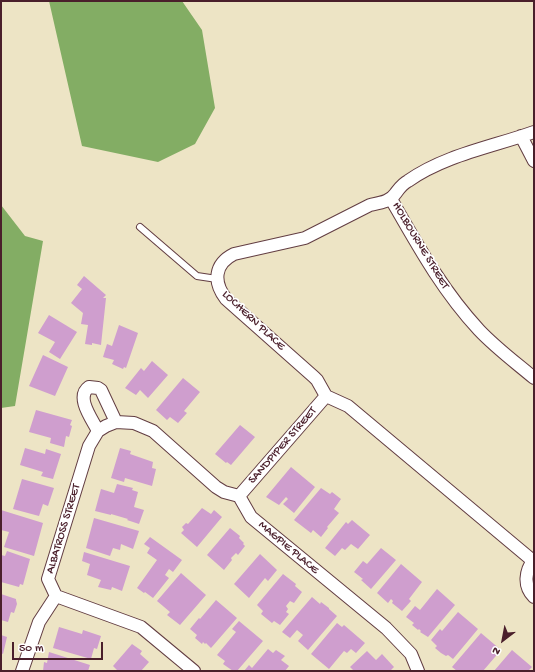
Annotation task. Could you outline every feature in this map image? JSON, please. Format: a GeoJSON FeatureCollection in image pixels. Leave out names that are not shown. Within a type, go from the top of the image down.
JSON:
{"type":"FeatureCollection","features":[{"type":"Feature","properties":{"kind":"street"},"geometry":{"type":"LineString","coordinates":[[391,199],[404,184],[434,166],[534,132]]}},
{"type":"Feature","properties":{"kind":"street"},"geometry":{"type":"LineString","coordinates":[[521,136],[534,161]]}},
{"type":"Feature","properties":{"kind":"street","name":"LOCHERN PLACE"},"geometry":{"type":"LineString","coordinates":[[326,396],[314,377],[226,299],[220,292],[217,272],[223,262],[234,254],[305,238],[370,205],[391,199]]}},
{"type":"Feature","properties":{"kind":"street","name":"HOLBOURNE STREET"},"geometry":{"type":"LineString","coordinates":[[391,199],[433,272],[454,300],[491,342],[534,378]]}},
{"type":"Feature","properties":{"kind":"street"},"geometry":{"type":"LineString","coordinates":[[116,422],[104,393],[98,388],[89,387],[85,389],[83,398],[98,431],[116,422],[131,422],[143,426],[153,431],[216,487],[224,492],[239,496]]}},
{"type":"Feature","properties":{"kind":"street"},"geometry":{"type":"LineString","coordinates":[[326,396],[348,406],[533,560],[526,575],[527,583],[534,597]]}},
{"type":"Feature","properties":{"kind":"street","name":"SANDPIPER STREET"},"geometry":{"type":"LineString","coordinates":[[239,496],[326,396]]}},
{"type":"Feature","properties":{"kind":"street","name":"ALBATROSS STREET"},"geometry":{"type":"LineString","coordinates":[[56,596],[48,579],[89,446],[98,431]]}},
{"type":"Feature","properties":{"kind":"street","name":"MAGPIE PLACE"},"geometry":{"type":"LineString","coordinates":[[239,496],[251,517],[386,628],[411,654],[418,671]]}},
{"type":"Feature","properties":{"kind":"street"},"geometry":{"type":"LineString","coordinates":[[22,671],[39,622],[56,596],[141,627],[194,671]]}},
{"type":"Feature","properties":{"kind":"lane"},"geometry":{"type":"LineString","coordinates":[[140,227],[197,276],[217,279]]}},
{"type":"Feature","properties":{"kind":"green space"},"geometry":{"type":"Polygon","coordinates":[[[49,1],[182,1],[202,30],[215,108],[195,144],[158,162],[82,146],[49,1]]]}},
{"type":"Feature","properties":{"kind":"green space"},"geometry":{"type":"Polygon","coordinates":[[[1,205],[25,236],[43,241],[15,406],[1,408],[1,205]]]}},
{"type":"Feature","properties":{"kind":"building"},"geometry":{"type":"Polygon","coordinates":[[[84,276],[106,295],[103,298],[106,298],[101,345],[92,343],[92,345],[85,344],[88,325],[81,324],[83,313],[71,303],[82,289],[77,285],[84,276]]]}},
{"type":"Feature","properties":{"kind":"building"},"geometry":{"type":"Polygon","coordinates":[[[49,315],[77,332],[60,359],[49,352],[55,342],[38,333],[49,315]]]}},
{"type":"Feature","properties":{"kind":"building"},"geometry":{"type":"Polygon","coordinates":[[[119,325],[138,333],[126,368],[124,367],[123,369],[112,364],[114,360],[103,357],[107,344],[112,346],[119,325]]]}},
{"type":"Feature","properties":{"kind":"building"},"geometry":{"type":"Polygon","coordinates":[[[43,355],[68,367],[55,396],[29,386],[43,355]]]}},
{"type":"Feature","properties":{"kind":"building"},"geometry":{"type":"Polygon","coordinates":[[[152,361],[168,375],[148,398],[140,390],[136,395],[125,388],[141,368],[144,371],[152,361]]]}},
{"type":"Feature","properties":{"kind":"building"},"geometry":{"type":"Polygon","coordinates":[[[183,378],[200,392],[184,411],[187,413],[178,423],[170,417],[167,420],[156,410],[183,378]]]}},
{"type":"Feature","properties":{"kind":"building"},"geometry":{"type":"Polygon","coordinates":[[[36,410],[72,420],[69,437],[66,436],[64,447],[50,443],[51,438],[29,432],[36,410]]]}},
{"type":"Feature","properties":{"kind":"building"},"geometry":{"type":"Polygon","coordinates":[[[240,425],[255,437],[231,465],[215,454],[240,425]]]}},
{"type":"Feature","properties":{"kind":"building"},"geometry":{"type":"Polygon","coordinates":[[[25,448],[45,454],[46,449],[61,454],[53,479],[41,476],[43,472],[20,465],[25,448]]]}},
{"type":"Feature","properties":{"kind":"building"},"geometry":{"type":"Polygon","coordinates":[[[120,448],[131,451],[130,454],[153,462],[152,468],[156,469],[152,486],[125,478],[124,482],[111,478],[120,448]]]}},
{"type":"Feature","properties":{"kind":"building"},"geometry":{"type":"Polygon","coordinates":[[[291,467],[315,487],[294,513],[283,504],[288,499],[286,497],[279,505],[266,497],[291,467]]]}},
{"type":"Feature","properties":{"kind":"building"},"geometry":{"type":"Polygon","coordinates":[[[22,479],[54,488],[48,506],[43,504],[39,516],[13,509],[22,479]]]}},
{"type":"Feature","properties":{"kind":"building"},"geometry":{"type":"Polygon","coordinates":[[[117,484],[133,488],[132,490],[138,492],[134,507],[144,510],[139,524],[127,520],[128,519],[95,511],[101,489],[114,493],[117,484]]]}},
{"type":"Feature","properties":{"kind":"building"},"geometry":{"type":"Polygon","coordinates":[[[321,488],[330,494],[332,492],[341,499],[334,509],[339,513],[321,537],[313,530],[311,533],[294,520],[321,488]]]}},
{"type":"Feature","properties":{"kind":"building"},"geometry":{"type":"Polygon","coordinates":[[[202,508],[211,514],[214,510],[222,517],[197,547],[181,533],[184,530],[182,527],[186,523],[188,524],[202,508]]]}},
{"type":"Feature","properties":{"kind":"building"},"geometry":{"type":"Polygon","coordinates":[[[1,510],[43,523],[34,556],[4,547],[9,532],[1,530],[1,510]]]}},
{"type":"Feature","properties":{"kind":"building"},"geometry":{"type":"Polygon","coordinates":[[[94,518],[139,531],[133,549],[121,544],[120,550],[113,548],[110,556],[86,548],[94,518]]]}},
{"type":"Feature","properties":{"kind":"building"},"geometry":{"type":"Polygon","coordinates":[[[352,520],[370,535],[358,549],[351,544],[345,550],[342,548],[335,556],[325,548],[346,522],[348,524],[352,520]]]}},
{"type":"Feature","properties":{"kind":"building"},"geometry":{"type":"Polygon","coordinates":[[[230,528],[240,536],[239,538],[245,546],[238,555],[236,553],[231,558],[232,560],[224,570],[207,555],[230,528]]]}},
{"type":"Feature","properties":{"kind":"building"},"geometry":{"type":"Polygon","coordinates":[[[150,537],[182,560],[173,572],[169,569],[165,575],[169,578],[153,598],[137,588],[157,560],[147,553],[150,548],[144,544],[150,537]]]}},
{"type":"Feature","properties":{"kind":"building"},"geometry":{"type":"Polygon","coordinates":[[[381,548],[396,560],[371,589],[361,580],[363,579],[354,572],[363,561],[367,564],[381,548]]]}},
{"type":"Feature","properties":{"kind":"building"},"geometry":{"type":"Polygon","coordinates":[[[7,551],[30,559],[23,585],[20,584],[19,587],[1,582],[1,555],[5,556],[7,551]]]}},
{"type":"Feature","properties":{"kind":"building"},"geometry":{"type":"Polygon","coordinates":[[[84,552],[130,566],[122,591],[112,587],[111,590],[98,587],[101,580],[87,575],[90,564],[82,561],[84,552]]]}},
{"type":"Feature","properties":{"kind":"building"},"geometry":{"type":"Polygon","coordinates":[[[260,554],[277,570],[268,581],[265,578],[249,598],[234,584],[260,554]]]}},
{"type":"Feature","properties":{"kind":"building"},"geometry":{"type":"Polygon","coordinates":[[[401,564],[422,582],[409,599],[411,601],[402,611],[392,603],[393,601],[391,599],[388,603],[377,593],[401,564]]]}},
{"type":"Feature","properties":{"kind":"building"},"geometry":{"type":"Polygon","coordinates":[[[181,573],[206,595],[180,625],[167,615],[170,612],[157,601],[181,573]]]}},
{"type":"Feature","properties":{"kind":"building"},"geometry":{"type":"Polygon","coordinates":[[[283,574],[296,584],[295,586],[302,592],[294,603],[290,601],[286,606],[288,609],[286,612],[289,614],[280,625],[274,621],[272,623],[261,614],[263,611],[257,605],[283,574]]]}},
{"type":"Feature","properties":{"kind":"building"},"geometry":{"type":"Polygon","coordinates":[[[437,589],[455,605],[428,637],[412,625],[414,623],[406,617],[415,606],[420,610],[437,589]]]}},
{"type":"Feature","properties":{"kind":"building"},"geometry":{"type":"Polygon","coordinates":[[[1,594],[16,599],[17,604],[14,613],[11,612],[8,622],[1,620],[1,594]]]}},
{"type":"Feature","properties":{"kind":"building"},"geometry":{"type":"Polygon","coordinates":[[[312,597],[320,604],[321,602],[329,608],[337,616],[308,650],[298,641],[303,635],[297,630],[290,638],[282,632],[312,597]]]}},
{"type":"Feature","properties":{"kind":"building"},"geometry":{"type":"Polygon","coordinates":[[[216,600],[237,618],[211,648],[206,643],[205,644],[203,642],[202,644],[195,638],[197,635],[190,629],[216,600]]]}},
{"type":"Feature","properties":{"kind":"building"},"geometry":{"type":"Polygon","coordinates":[[[458,612],[478,629],[453,659],[435,648],[437,646],[431,640],[440,629],[442,631],[458,612]]]}},
{"type":"Feature","properties":{"kind":"building"},"geometry":{"type":"Polygon","coordinates":[[[239,621],[263,641],[237,671],[233,671],[223,664],[225,661],[217,655],[236,632],[232,629],[239,621]]]}},
{"type":"Feature","properties":{"kind":"building"},"geometry":{"type":"Polygon","coordinates":[[[337,623],[342,627],[344,625],[365,643],[356,653],[351,649],[347,653],[344,651],[329,669],[311,654],[337,623]]]}},
{"type":"Feature","properties":{"kind":"building"},"geometry":{"type":"Polygon","coordinates":[[[59,627],[82,634],[83,630],[101,636],[97,649],[94,648],[91,659],[53,648],[59,627]]]}},
{"type":"Feature","properties":{"kind":"building"},"geometry":{"type":"Polygon","coordinates":[[[481,633],[501,650],[483,671],[457,671],[452,667],[481,633]]]}},
{"type":"Feature","properties":{"kind":"building"},"geometry":{"type":"Polygon","coordinates":[[[1,635],[7,637],[3,654],[1,653],[1,635]]]}},
{"type":"Feature","properties":{"kind":"building"},"geometry":{"type":"Polygon","coordinates":[[[132,644],[142,651],[140,654],[149,662],[141,671],[118,671],[113,666],[132,644]]]}},
{"type":"Feature","properties":{"kind":"building"},"geometry":{"type":"Polygon","coordinates":[[[268,649],[273,653],[276,650],[285,656],[281,660],[289,666],[285,671],[244,671],[249,665],[252,668],[268,649]]]}},
{"type":"Feature","properties":{"kind":"building"},"geometry":{"type":"Polygon","coordinates":[[[512,650],[532,667],[528,671],[494,671],[512,650]]]}},
{"type":"Feature","properties":{"kind":"building"},"geometry":{"type":"Polygon","coordinates":[[[367,651],[376,660],[382,654],[394,667],[391,670],[393,671],[354,671],[350,667],[367,651]]]}},
{"type":"Feature","properties":{"kind":"building"},"geometry":{"type":"Polygon","coordinates":[[[49,652],[90,665],[88,671],[43,671],[44,662],[47,663],[49,652]]]}}]}
